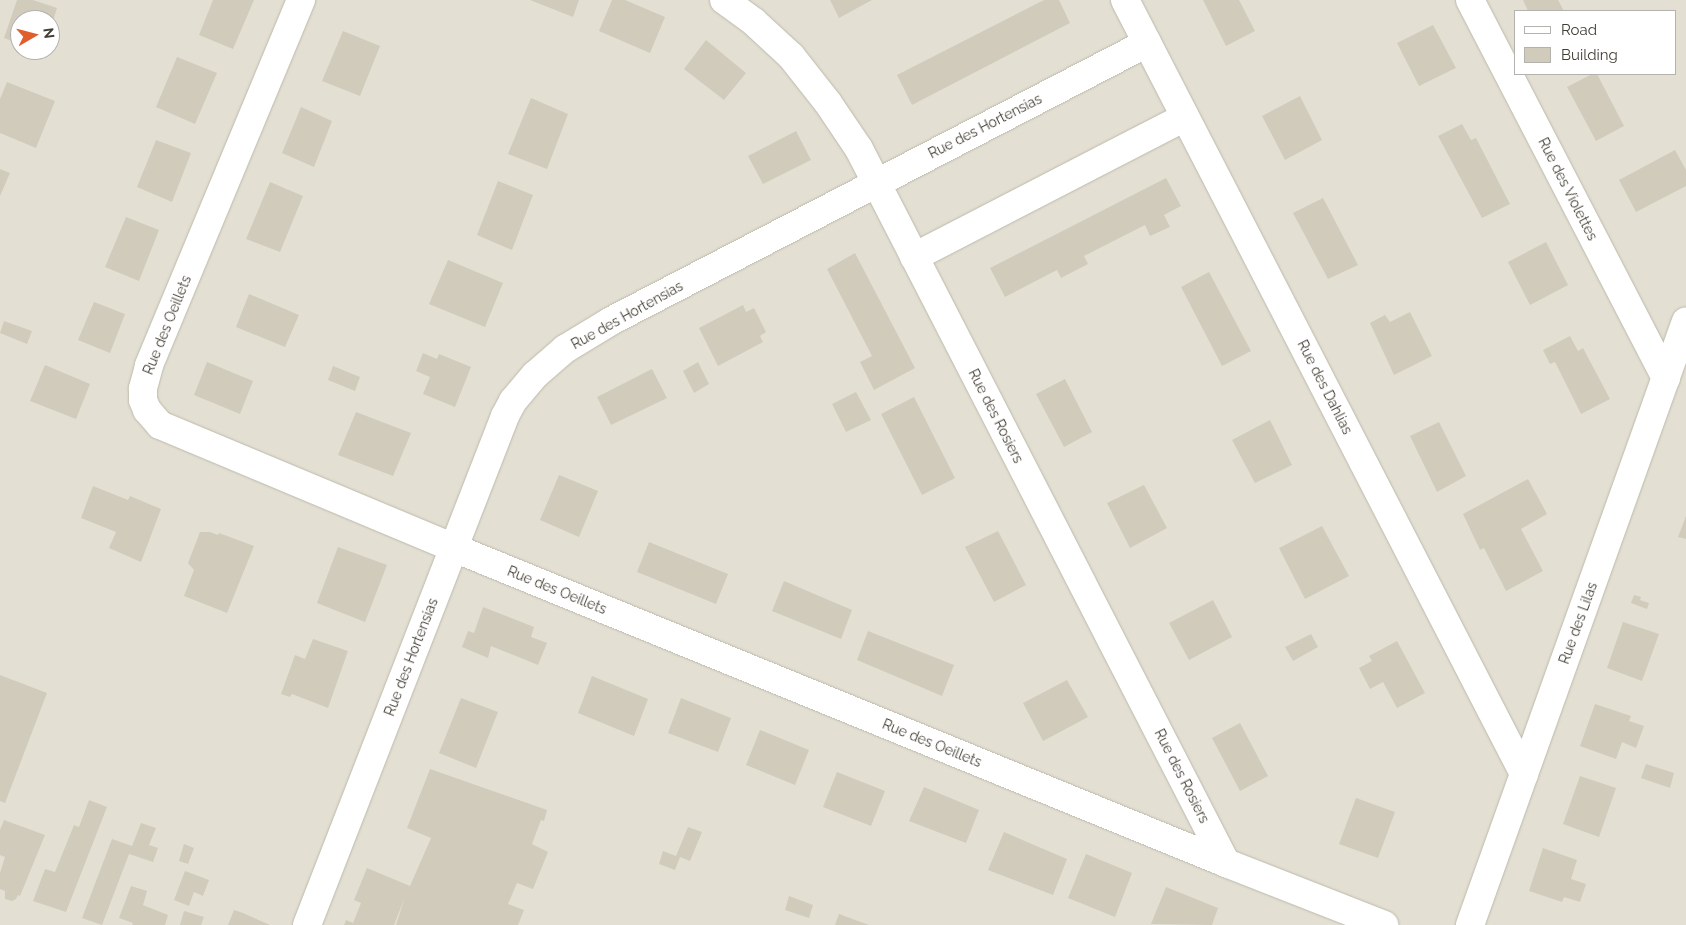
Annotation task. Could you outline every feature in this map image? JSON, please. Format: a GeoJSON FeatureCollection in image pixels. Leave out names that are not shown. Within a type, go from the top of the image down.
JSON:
{"type":"FeatureCollection","features":[{"type":"Feature","properties":{"kind":"street","name":"Rue des Oeillets"},"geometry":{"type":"LineString","coordinates":[[301,0],[149,366],[143,389],[143,400],[152,418],[172,432],[1226,863],[1384,925]]}},
{"type":"Feature","properties":{"kind":"street","name":"Rue des Rosiers"},"geometry":{"type":"LineString","coordinates":[[724,0],[754,22],[791,56],[843,124],[877,182],[1226,863]]}},
{"type":"Feature","properties":{"kind":"street","name":"Rue des Dahlias"},"geometry":{"type":"LineString","coordinates":[[1125,0],[1524,774]]}},
{"type":"Feature","properties":{"kind":"street","name":"Rue des Violettes"},"geometry":{"type":"LineString","coordinates":[[1470,0],[1666,378]]}},
{"type":"Feature","properties":{"kind":"street","name":"Rue des Hortensias"},"geometry":{"type":"LineString","coordinates":[[307,925],[505,416],[522,389],[550,361],[611,321],[1147,43]]}},
{"type":"Feature","properties":{"kind":"street"},"geometry":{"type":"LineString","coordinates":[[914,257],[1185,118]]}},
{"type":"Feature","properties":{"kind":"street","name":"Rue des Lilas"},"geometry":{"type":"LineString","coordinates":[[1470,925],[1686,321]]}},
{"type":"Feature","properties":{"kind":"shaded area"},"geometry":{"type":"Polygon","coordinates":[[[0,0],[1686,0],[1686,925],[0,925],[0,0]]]}},
{"type":"Feature","properties":{"kind":"building"},"geometry":{"type":"Polygon","coordinates":[[[17,0],[33,0],[57,8],[56,10],[14,10],[17,0]]]}},
{"type":"Feature","properties":{"kind":"building"},"geometry":{"type":"Polygon","coordinates":[[[213,0],[254,0],[233,49],[199,35],[213,0]]]}},
{"type":"Feature","properties":{"kind":"building"},"geometry":{"type":"Polygon","coordinates":[[[530,0],[579,0],[573,17],[530,0]]]}},
{"type":"Feature","properties":{"kind":"building"},"geometry":{"type":"Polygon","coordinates":[[[612,0],[625,0],[665,17],[650,53],[599,31],[612,0]]]}},
{"type":"Feature","properties":{"kind":"building"},"geometry":{"type":"Polygon","coordinates":[[[830,0],[872,0],[839,18],[830,0]]]}},
{"type":"Feature","properties":{"kind":"building"},"geometry":{"type":"Polygon","coordinates":[[[1044,0],[1059,0],[1070,23],[912,105],[897,75],[1044,0]]]}},
{"type":"Feature","properties":{"kind":"building"},"geometry":{"type":"Polygon","coordinates":[[[1203,0],[1239,0],[1255,31],[1226,46],[1203,0]]]}},
{"type":"Feature","properties":{"kind":"building"},"geometry":{"type":"Polygon","coordinates":[[[1523,0],[1558,0],[1563,10],[1528,10],[1523,0]]]}},
{"type":"Feature","properties":{"kind":"building"},"geometry":{"type":"Polygon","coordinates":[[[10,20],[10,40],[4,38],[10,20]]]}},
{"type":"Feature","properties":{"kind":"building"},"geometry":{"type":"Polygon","coordinates":[[[1433,25],[1456,68],[1419,86],[1397,43],[1433,25]]]}},
{"type":"Feature","properties":{"kind":"building"},"geometry":{"type":"Polygon","coordinates":[[[343,31],[380,46],[360,96],[322,81],[343,31]]]}},
{"type":"Feature","properties":{"kind":"building"},"geometry":{"type":"Polygon","coordinates":[[[706,40],[746,73],[724,100],[684,69],[706,40]]]}},
{"type":"Feature","properties":{"kind":"building"},"geometry":{"type":"Polygon","coordinates":[[[177,57],[217,73],[195,124],[156,107],[177,57]]]}},
{"type":"Feature","properties":{"kind":"building"},"geometry":{"type":"Polygon","coordinates":[[[1590,75],[1598,75],[1624,126],[1596,141],[1567,87],[1590,75]]]}},
{"type":"Feature","properties":{"kind":"building"},"geometry":{"type":"Polygon","coordinates":[[[7,82],[55,101],[36,148],[0,133],[0,99],[7,82]]]}},
{"type":"Feature","properties":{"kind":"building"},"geometry":{"type":"Polygon","coordinates":[[[1300,96],[1322,140],[1285,160],[1262,116],[1300,96]]]}},
{"type":"Feature","properties":{"kind":"building"},"geometry":{"type":"Polygon","coordinates":[[[531,98],[568,114],[547,169],[508,154],[531,98]]]}},
{"type":"Feature","properties":{"kind":"building"},"geometry":{"type":"Polygon","coordinates":[[[301,107],[332,121],[314,167],[282,153],[301,107]]]}},
{"type":"Feature","properties":{"kind":"building"},"geometry":{"type":"Polygon","coordinates":[[[1462,124],[1471,140],[1476,138],[1510,204],[1482,218],[1438,136],[1462,124]]]}},
{"type":"Feature","properties":{"kind":"building"},"geometry":{"type":"Polygon","coordinates":[[[796,131],[811,160],[763,184],[748,156],[796,131]]]}},
{"type":"Feature","properties":{"kind":"building"},"geometry":{"type":"Polygon","coordinates":[[[156,140],[191,153],[172,202],[137,187],[156,140]]]}},
{"type":"Feature","properties":{"kind":"building"},"geometry":{"type":"Polygon","coordinates":[[[1675,150],[1686,170],[1686,186],[1636,212],[1619,180],[1675,150]]]}},
{"type":"Feature","properties":{"kind":"building"},"geometry":{"type":"Polygon","coordinates":[[[0,169],[10,173],[0,196],[0,169]]]}},
{"type":"Feature","properties":{"kind":"building"},"geometry":{"type":"Polygon","coordinates":[[[1166,178],[1181,206],[1164,215],[1170,227],[1150,236],[1145,225],[1084,256],[1088,264],[1061,278],[1057,270],[1005,297],[990,268],[1166,178]]]}},
{"type":"Feature","properties":{"kind":"building"},"geometry":{"type":"Polygon","coordinates":[[[498,181],[533,195],[512,250],[477,235],[498,181]]]}},
{"type":"Feature","properties":{"kind":"building"},"geometry":{"type":"Polygon","coordinates":[[[270,182],[303,196],[280,252],[246,239],[270,182]]]}},
{"type":"Feature","properties":{"kind":"building"},"geometry":{"type":"Polygon","coordinates":[[[1323,198],[1358,265],[1328,279],[1293,213],[1323,198]]]}},
{"type":"Feature","properties":{"kind":"building"},"geometry":{"type":"Polygon","coordinates":[[[126,217],[159,230],[139,281],[105,267],[126,217]]]}},
{"type":"Feature","properties":{"kind":"building"},"geometry":{"type":"Polygon","coordinates":[[[1546,242],[1568,285],[1530,305],[1508,262],[1546,242]]]}},
{"type":"Feature","properties":{"kind":"building"},"geometry":{"type":"Polygon","coordinates":[[[855,253],[915,368],[874,390],[860,362],[872,356],[827,269],[855,253]]]}},
{"type":"Feature","properties":{"kind":"building"},"geometry":{"type":"Polygon","coordinates":[[[448,260],[503,283],[485,327],[429,304],[448,260]]]}},
{"type":"Feature","properties":{"kind":"building"},"geometry":{"type":"Polygon","coordinates":[[[1209,272],[1251,351],[1222,366],[1181,287],[1209,272]]]}},
{"type":"Feature","properties":{"kind":"building"},"geometry":{"type":"Polygon","coordinates":[[[249,294],[299,315],[285,347],[236,327],[249,294]]]}},
{"type":"Feature","properties":{"kind":"building"},"geometry":{"type":"Polygon","coordinates":[[[94,302],[125,314],[110,353],[78,340],[94,302]]]}},
{"type":"Feature","properties":{"kind":"building"},"geometry":{"type":"Polygon","coordinates":[[[743,305],[746,312],[754,308],[766,332],[760,336],[763,342],[718,366],[699,328],[743,305]]]}},
{"type":"Feature","properties":{"kind":"building"},"geometry":{"type":"Polygon","coordinates":[[[1410,312],[1432,356],[1394,375],[1370,323],[1385,315],[1390,322],[1410,312]]]}},
{"type":"Feature","properties":{"kind":"building"},"geometry":{"type":"Polygon","coordinates":[[[4,321],[32,331],[27,344],[0,333],[4,321]]]}},
{"type":"Feature","properties":{"kind":"building"},"geometry":{"type":"Polygon","coordinates":[[[1570,336],[1578,351],[1583,348],[1610,399],[1581,414],[1555,362],[1550,364],[1543,350],[1570,336]]]}},
{"type":"Feature","properties":{"kind":"building"},"geometry":{"type":"Polygon","coordinates":[[[423,353],[437,359],[439,354],[471,367],[455,407],[423,394],[430,377],[416,371],[423,353]]]}},
{"type":"Feature","properties":{"kind":"building"},"geometry":{"type":"Polygon","coordinates":[[[207,362],[253,381],[240,414],[194,395],[207,362]]]}},
{"type":"Feature","properties":{"kind":"building"},"geometry":{"type":"Polygon","coordinates":[[[698,362],[709,384],[694,393],[683,371],[698,362]]]}},
{"type":"Feature","properties":{"kind":"building"},"geometry":{"type":"Polygon","coordinates":[[[45,365],[90,384],[76,419],[30,401],[45,365]]]}},
{"type":"Feature","properties":{"kind":"building"},"geometry":{"type":"Polygon","coordinates":[[[333,366],[360,377],[355,391],[328,380],[333,366]]]}},
{"type":"Feature","properties":{"kind":"building"},"geometry":{"type":"Polygon","coordinates":[[[652,369],[667,398],[611,425],[597,397],[652,369]]]}},
{"type":"Feature","properties":{"kind":"building"},"geometry":{"type":"Polygon","coordinates":[[[1065,379],[1092,432],[1064,447],[1036,394],[1065,379]]]}},
{"type":"Feature","properties":{"kind":"building"},"geometry":{"type":"Polygon","coordinates":[[[856,392],[871,420],[846,432],[832,404],[856,392]]]}},
{"type":"Feature","properties":{"kind":"building"},"geometry":{"type":"Polygon","coordinates":[[[914,397],[955,478],[922,495],[881,414],[914,397]]]}},
{"type":"Feature","properties":{"kind":"building"},"geometry":{"type":"Polygon","coordinates":[[[356,412],[411,433],[393,476],[338,455],[356,412]]]}},
{"type":"Feature","properties":{"kind":"building"},"geometry":{"type":"Polygon","coordinates":[[[1270,420],[1292,465],[1255,483],[1232,440],[1270,420]]]}},
{"type":"Feature","properties":{"kind":"building"},"geometry":{"type":"Polygon","coordinates":[[[1439,422],[1466,476],[1437,492],[1410,436],[1439,422]]]}},
{"type":"Feature","properties":{"kind":"building"},"geometry":{"type":"Polygon","coordinates":[[[559,475],[598,491],[579,537],[540,520],[559,475]]]}},
{"type":"Feature","properties":{"kind":"building"},"geometry":{"type":"Polygon","coordinates":[[[1528,479],[1547,514],[1521,529],[1543,571],[1506,591],[1484,548],[1480,550],[1463,514],[1528,479]]]}},
{"type":"Feature","properties":{"kind":"building"},"geometry":{"type":"Polygon","coordinates":[[[1144,485],[1167,528],[1130,548],[1107,503],[1144,485]]]}},
{"type":"Feature","properties":{"kind":"building"},"geometry":{"type":"Polygon","coordinates":[[[93,486],[128,500],[130,496],[161,509],[141,562],[109,548],[116,532],[81,518],[93,486]]]}},
{"type":"Feature","properties":{"kind":"building"},"geometry":{"type":"Polygon","coordinates":[[[1686,516],[1686,539],[1678,537],[1686,516]]]}},
{"type":"Feature","properties":{"kind":"building"},"geometry":{"type":"Polygon","coordinates":[[[1322,526],[1349,576],[1305,599],[1279,548],[1322,526]]]}},
{"type":"Feature","properties":{"kind":"building"},"geometry":{"type":"Polygon","coordinates":[[[998,531],[1026,585],[994,602],[965,547],[998,531]]]}},
{"type":"Feature","properties":{"kind":"building"},"geometry":{"type":"Polygon","coordinates":[[[200,532],[210,532],[218,535],[219,533],[254,546],[227,613],[184,596],[194,570],[188,563],[200,532]]]}},
{"type":"Feature","properties":{"kind":"building"},"geometry":{"type":"Polygon","coordinates":[[[649,542],[728,574],[716,604],[637,572],[649,542]]]}},
{"type":"Feature","properties":{"kind":"building"},"geometry":{"type":"Polygon","coordinates":[[[338,547],[387,565],[365,622],[317,603],[338,547]]]}},
{"type":"Feature","properties":{"kind":"building"},"geometry":{"type":"Polygon","coordinates":[[[784,581],[852,610],[841,639],[772,611],[784,581]]]}},
{"type":"Feature","properties":{"kind":"building"},"geometry":{"type":"Polygon","coordinates":[[[1634,595],[1641,597],[1640,600],[1649,603],[1647,609],[1631,603],[1634,595]]]}},
{"type":"Feature","properties":{"kind":"building"},"geometry":{"type":"Polygon","coordinates":[[[1213,600],[1232,637],[1189,660],[1169,623],[1213,600]]]}},
{"type":"Feature","properties":{"kind":"building"},"geometry":{"type":"Polygon","coordinates":[[[483,607],[534,627],[531,637],[547,643],[538,665],[491,646],[488,658],[462,647],[468,631],[474,633],[483,607]]]}},
{"type":"Feature","properties":{"kind":"building"},"geometry":{"type":"Polygon","coordinates":[[[1623,622],[1659,634],[1642,681],[1607,668],[1623,622]]]}},
{"type":"Feature","properties":{"kind":"building"},"geometry":{"type":"Polygon","coordinates":[[[868,631],[954,665],[942,696],[857,660],[868,631]]]}},
{"type":"Feature","properties":{"kind":"building"},"geometry":{"type":"Polygon","coordinates":[[[1311,634],[1318,647],[1293,661],[1285,647],[1311,634]]]}},
{"type":"Feature","properties":{"kind":"building"},"geometry":{"type":"Polygon","coordinates":[[[313,639],[348,651],[328,708],[292,694],[290,697],[281,694],[295,655],[305,659],[313,639]]]}},
{"type":"Feature","properties":{"kind":"building"},"geometry":{"type":"Polygon","coordinates":[[[1397,641],[1425,693],[1397,708],[1383,682],[1370,689],[1359,668],[1372,661],[1369,656],[1397,641]]]}},
{"type":"Feature","properties":{"kind":"building"},"geometry":{"type":"Polygon","coordinates":[[[0,675],[47,693],[5,803],[0,801],[0,675]]]}},
{"type":"Feature","properties":{"kind":"building"},"geometry":{"type":"Polygon","coordinates":[[[592,676],[648,699],[634,736],[578,713],[592,676]]]}},
{"type":"Feature","properties":{"kind":"building"},"geometry":{"type":"Polygon","coordinates":[[[1067,680],[1088,717],[1043,741],[1023,703],[1067,680]]]}},
{"type":"Feature","properties":{"kind":"building"},"geometry":{"type":"Polygon","coordinates":[[[461,698],[498,712],[476,768],[439,753],[461,698]]]}},
{"type":"Feature","properties":{"kind":"building"},"geometry":{"type":"Polygon","coordinates":[[[681,698],[731,718],[718,752],[668,733],[681,698]]]}},
{"type":"Feature","properties":{"kind":"building"},"geometry":{"type":"Polygon","coordinates":[[[1595,704],[1631,716],[1629,721],[1644,726],[1636,748],[1622,742],[1616,759],[1580,746],[1595,704]]]}},
{"type":"Feature","properties":{"kind":"building"},"geometry":{"type":"Polygon","coordinates":[[[1240,723],[1268,776],[1240,791],[1212,738],[1240,723]]]}},
{"type":"Feature","properties":{"kind":"building"},"geometry":{"type":"Polygon","coordinates":[[[760,730],[809,750],[795,785],[746,765],[760,730]]]}},
{"type":"Feature","properties":{"kind":"building"},"geometry":{"type":"Polygon","coordinates":[[[1646,764],[1674,773],[1670,788],[1641,778],[1646,764]]]}},
{"type":"Feature","properties":{"kind":"building"},"geometry":{"type":"Polygon","coordinates":[[[430,769],[547,810],[544,821],[541,820],[532,844],[548,852],[533,889],[517,883],[508,904],[524,910],[518,925],[396,925],[405,897],[394,925],[344,925],[346,920],[353,923],[361,903],[354,900],[367,868],[410,886],[431,838],[407,828],[430,769]]]}},
{"type":"Feature","properties":{"kind":"building"},"geometry":{"type":"Polygon","coordinates":[[[837,772],[885,791],[871,826],[823,807],[837,772]]]}},
{"type":"Feature","properties":{"kind":"building"},"geometry":{"type":"Polygon","coordinates":[[[1580,776],[1616,788],[1599,837],[1563,824],[1580,776]]]}},
{"type":"Feature","properties":{"kind":"building"},"geometry":{"type":"Polygon","coordinates":[[[924,787],[979,810],[966,843],[909,821],[924,787]]]}},
{"type":"Feature","properties":{"kind":"building"},"geometry":{"type":"Polygon","coordinates":[[[1356,798],[1395,812],[1378,858],[1339,844],[1356,798]]]}},
{"type":"Feature","properties":{"kind":"building"},"geometry":{"type":"Polygon","coordinates":[[[89,800],[107,807],[66,912],[33,901],[45,869],[55,872],[74,825],[79,827],[89,800]]]}},
{"type":"Feature","properties":{"kind":"building"},"geometry":{"type":"Polygon","coordinates":[[[4,820],[45,835],[20,896],[18,895],[12,901],[5,899],[5,891],[0,889],[0,873],[5,857],[0,855],[0,830],[4,820]]]}},
{"type":"Feature","properties":{"kind":"building"},"geometry":{"type":"Polygon","coordinates":[[[141,823],[156,828],[149,845],[158,848],[153,862],[129,854],[102,925],[82,918],[112,839],[132,846],[141,823]]]}},
{"type":"Feature","properties":{"kind":"building"},"geometry":{"type":"Polygon","coordinates":[[[688,827],[702,832],[690,861],[680,857],[675,870],[659,864],[663,851],[676,856],[688,827]]]}},
{"type":"Feature","properties":{"kind":"building"},"geometry":{"type":"Polygon","coordinates":[[[1004,832],[1067,859],[1053,895],[988,870],[1004,832]]]}},
{"type":"Feature","properties":{"kind":"building"},"geometry":{"type":"Polygon","coordinates":[[[184,844],[194,848],[188,864],[179,861],[184,844]]]}},
{"type":"Feature","properties":{"kind":"building"},"geometry":{"type":"Polygon","coordinates":[[[1543,848],[1577,860],[1571,879],[1586,884],[1580,902],[1564,897],[1562,902],[1529,891],[1543,848]]]}},
{"type":"Feature","properties":{"kind":"building"},"geometry":{"type":"Polygon","coordinates":[[[1086,854],[1132,873],[1115,917],[1068,898],[1086,854]]]}},
{"type":"Feature","properties":{"kind":"building"},"geometry":{"type":"Polygon","coordinates":[[[185,871],[209,880],[203,896],[194,892],[189,906],[174,900],[185,871]]]}},
{"type":"Feature","properties":{"kind":"building"},"geometry":{"type":"Polygon","coordinates":[[[131,886],[147,891],[143,905],[168,915],[165,925],[132,925],[133,923],[119,918],[131,886]]]}},
{"type":"Feature","properties":{"kind":"building"},"geometry":{"type":"Polygon","coordinates":[[[1166,887],[1218,908],[1212,925],[1151,924],[1166,887]]]}},
{"type":"Feature","properties":{"kind":"building"},"geometry":{"type":"Polygon","coordinates":[[[789,896],[813,905],[809,918],[785,910],[789,896]]]}},
{"type":"Feature","properties":{"kind":"building"},"geometry":{"type":"Polygon","coordinates":[[[234,910],[243,913],[270,925],[228,925],[234,910]]]}},
{"type":"Feature","properties":{"kind":"building"},"geometry":{"type":"Polygon","coordinates":[[[184,911],[204,917],[201,925],[180,925],[184,911]]]}},
{"type":"Feature","properties":{"kind":"building"},"geometry":{"type":"Polygon","coordinates":[[[839,914],[869,925],[835,925],[839,914]]]}}]}
